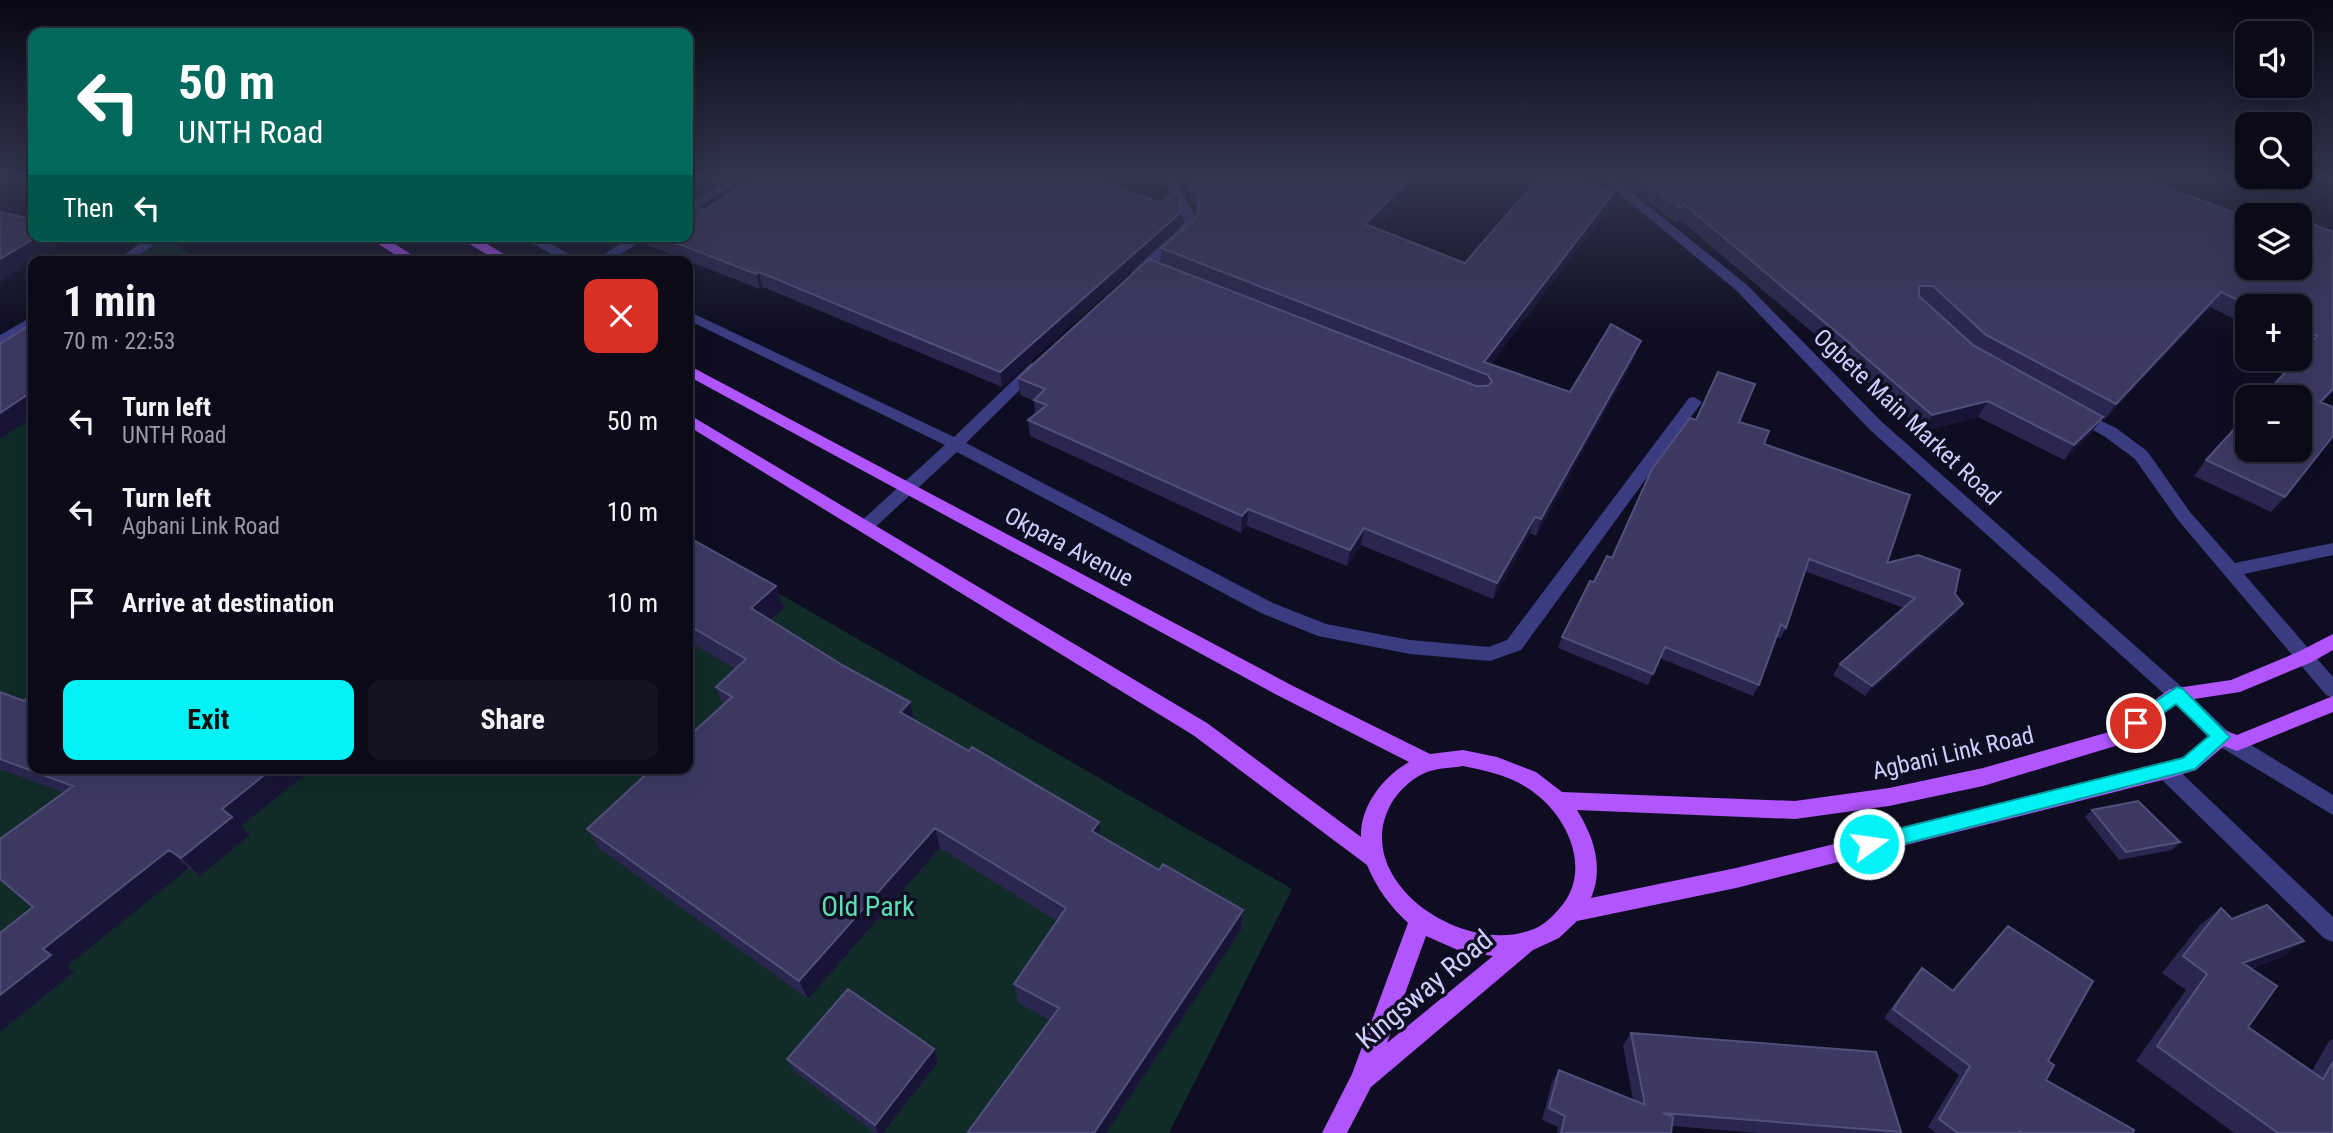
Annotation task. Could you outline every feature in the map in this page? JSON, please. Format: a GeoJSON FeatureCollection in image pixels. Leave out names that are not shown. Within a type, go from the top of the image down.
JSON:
{"type":"FeatureCollection","features":[{"type":"Feature","properties":{"kind":"main road"},"geometry":{"type":"LineString","coordinates":[[382,242],[406,256]]}},
{"type":"Feature","properties":{"kind":"main road"},"geometry":{"type":"LineString","coordinates":[[473,242],[500,256]]}},
{"type":"Feature","properties":{"kind":"main road","name":"Okpara Avenue"},"geometry":{"type":"LineString","coordinates":[[693,373],[1286,691],[1430,763]]}},
{"type":"Feature","properties":{"kind":"main road"},"geometry":{"type":"LineString","coordinates":[[693,422],[1200,729],[1373,858]]}},
{"type":"Feature","properties":{"kind":"main road","name":"Agbani Link Road"},"geometry":{"type":"LineString","coordinates":[[1558,801],[1796,810],[1889,797],[1983,777],[2115,738],[2177,694],[2233,687],[2305,657],[2333,641]]}},
{"type":"Feature","properties":{"kind":"main road"},"geometry":{"type":"LineString","coordinates":[[1572,912],[1736,878],[2166,771],[2189,764],[2221,737],[2237,743],[2333,704]]}},
{"type":"Feature","properties":{"kind":"main road"},"geometry":{"type":"LineString","coordinates":[[1463,758],[1497,764],[1531,779],[1558,801],[1576,828],[1586,857],[1585,887],[1572,912],[1552,931],[1525,943],[1493,946],[1461,942],[1420,922],[1390,892],[1373,858],[1371,826],[1381,798],[1402,776],[1430,763],[1463,758]]}},
{"type":"Feature","properties":{"kind":"main road","name":"Kingsway Road"},"geometry":{"type":"LineString","coordinates":[[1334,1133],[1362,1080],[1420,922]]}},
{"type":"Feature","properties":{"kind":"main road","name":"Kingsway Road"},"geometry":{"type":"LineString","coordinates":[[1362,1080],[1525,943]]}},
{"type":"Feature","properties":{"kind":"street"},"geometry":{"type":"LineString","coordinates":[[1129,282],[1154,269],[1187,229]]}},
{"type":"Feature","properties":{"kind":"street","name":"Ogbete Main Market Road"},"geometry":{"type":"LineString","coordinates":[[1669,229],[1742,288],[1876,426],[2177,694],[2221,737],[2333,806]]}},
{"type":"Feature","properties":{"kind":"street"},"geometry":{"type":"LineString","coordinates":[[130,256],[150,242]]}},
{"type":"Feature","properties":{"kind":"street"},"geometry":{"type":"LineString","coordinates":[[536,242],[565,256]]}},
{"type":"Feature","properties":{"kind":"street"},"geometry":{"type":"LineString","coordinates":[[609,256],[632,242]]}},
{"type":"Feature","properties":{"kind":"street"},"geometry":{"type":"LineString","coordinates":[[693,317],[953,443],[1268,608],[1324,631],[1410,648],[1490,654],[1514,645],[1694,402]]}},
{"type":"Feature","properties":{"kind":"street"},"geometry":{"type":"LineString","coordinates":[[0,342],[28,323]]}},
{"type":"Feature","properties":{"kind":"street"},"geometry":{"type":"LineString","coordinates":[[865,527],[911,489],[953,443],[1042,360]]}},
{"type":"Feature","properties":{"kind":"street"},"geometry":{"type":"LineString","coordinates":[[2065,408],[2110,432],[2141,455],[2185,516],[2234,570],[2333,691]]}},
{"type":"Feature","properties":{"kind":"street"},"geometry":{"type":"LineString","coordinates":[[2234,570],[2333,549]]}},
{"type":"Feature","properties":{"kind":"street"},"geometry":{"type":"LineString","coordinates":[[2166,771],[2333,932]]}},
{"type":"Feature","properties":{"kind":"green space"},"geometry":{"type":"Polygon","coordinates":[[[151,242],[170,242],[194,256],[130,256],[151,242]]]}},
{"type":"Feature","properties":{"kind":"green space","name":"Old Park"},"geometry":{"type":"Polygon","coordinates":[[[28,323],[28,774],[693,774],[693,544],[1292,889],[1169,1133],[0,1133],[0,342],[28,323]]]}},
{"type":"Feature","properties":{"kind":"building"},"geometry":{"type":"Polygon","coordinates":[[[0,229],[28,229],[28,242],[0,259],[0,229]]]}},
{"type":"Feature","properties":{"kind":"building"},"geometry":{"type":"Polygon","coordinates":[[[693,229],[1162,229],[1000,372],[759,272],[756,274],[673,242],[693,242],[693,229]]]}},
{"type":"Feature","properties":{"kind":"building"},"geometry":{"type":"Polygon","coordinates":[[[1183,229],[1377,229],[1465,263],[1494,229],[1586,229],[1484,362],[1570,392],[1611,324],[1641,341],[1541,519],[1535,517],[1497,583],[1364,528],[1350,550],[1248,509],[1242,516],[1028,420],[1047,405],[1034,400],[1045,389],[1018,378],[1149,259],[1476,386],[1487,386],[1492,382],[1488,375],[1161,248],[1183,229]]]}},
{"type":"Feature","properties":{"kind":"building"},"geometry":{"type":"Polygon","coordinates":[[[1714,229],[2235,229],[2235,280],[2312,280],[2312,229],[2333,232],[2333,389],[2320,402],[2333,407],[2333,436],[2285,497],[2206,460],[2235,428],[2235,462],[2312,462],[2312,385],[2274,385],[2286,371],[2312,371],[2312,342],[2317,336],[2312,334],[2312,294],[2235,294],[2235,299],[2221,292],[2116,404],[1986,335],[1933,286],[1919,286],[1919,296],[1973,345],[2103,417],[2074,445],[1988,401],[1932,415],[1852,346],[1854,347],[1714,229]]]}},
{"type":"Feature","properties":{"kind":"building"},"geometry":{"type":"Polygon","coordinates":[[[28,326],[28,394],[0,413],[0,344],[28,326]]]}},
{"type":"Feature","properties":{"kind":"building"},"geometry":{"type":"Polygon","coordinates":[[[1718,372],[1755,384],[1739,422],[1769,431],[1764,444],[1910,495],[1887,563],[1918,555],[1960,570],[1955,594],[1963,604],[1872,686],[1840,664],[1915,598],[1809,559],[1786,628],[1781,624],[1759,685],[1665,647],[1653,674],[1562,637],[1590,581],[1594,582],[1607,556],[1612,558],[1652,469],[1690,418],[1696,420],[1718,372]]]}},
{"type":"Feature","properties":{"kind":"building"},"geometry":{"type":"Polygon","coordinates":[[[693,540],[776,586],[751,608],[842,665],[910,702],[900,712],[969,751],[972,747],[1099,822],[1092,831],[1159,870],[1163,864],[1243,910],[1094,1133],[968,1132],[1059,1008],[1014,984],[1066,908],[935,828],[799,981],[587,829],[647,774],[693,774],[693,732],[732,697],[716,687],[746,659],[693,628],[693,540]]]}},
{"type":"Feature","properties":{"kind":"building"},"geometry":{"type":"Polygon","coordinates":[[[0,692],[24,701],[28,697],[28,769],[0,759],[0,692]]]}},
{"type":"Feature","properties":{"kind":"building"},"geometry":{"type":"Polygon","coordinates":[[[41,774],[266,774],[222,809],[232,817],[181,858],[169,850],[43,949],[51,955],[0,995],[0,933],[33,907],[0,879],[0,839],[73,786],[41,774]]]}},
{"type":"Feature","properties":{"kind":"building"},"geometry":{"type":"Polygon","coordinates":[[[2138,801],[2180,842],[2126,852],[2092,810],[2138,801]]]}},
{"type":"Feature","properties":{"kind":"building"},"geometry":{"type":"Polygon","coordinates":[[[2267,905],[2304,941],[2243,963],[2277,986],[2248,1027],[2323,1079],[2333,1062],[2333,1133],[2278,1133],[2157,1046],[2207,974],[2183,956],[2221,908],[2232,919],[2267,905]]]}},
{"type":"Feature","properties":{"kind":"building"},"geometry":{"type":"Polygon","coordinates":[[[2008,926],[2093,981],[2048,1061],[2054,1065],[2046,1080],[2134,1130],[2133,1133],[1958,1133],[1939,1119],[1970,1066],[1893,1009],[1922,968],[1953,991],[2008,926]]]}},
{"type":"Feature","properties":{"kind":"building"},"geometry":{"type":"Polygon","coordinates":[[[848,989],[934,1049],[875,1125],[787,1059],[848,989]]]}},
{"type":"Feature","properties":{"kind":"building"},"geometry":{"type":"Polygon","coordinates":[[[1631,1033],[1876,1052],[1901,1132],[1663,1113],[1673,1117],[1671,1133],[1561,1133],[1565,1116],[1549,1108],[1559,1070],[1645,1105],[1631,1033]]]}},
{"type":"Feature","properties":{"kind":"route"},"geometry":{"type":"LineString","coordinates":[[1869,844],[2166,771],[2189,764],[2221,737],[2177,694],[2136,723]]}}]}
